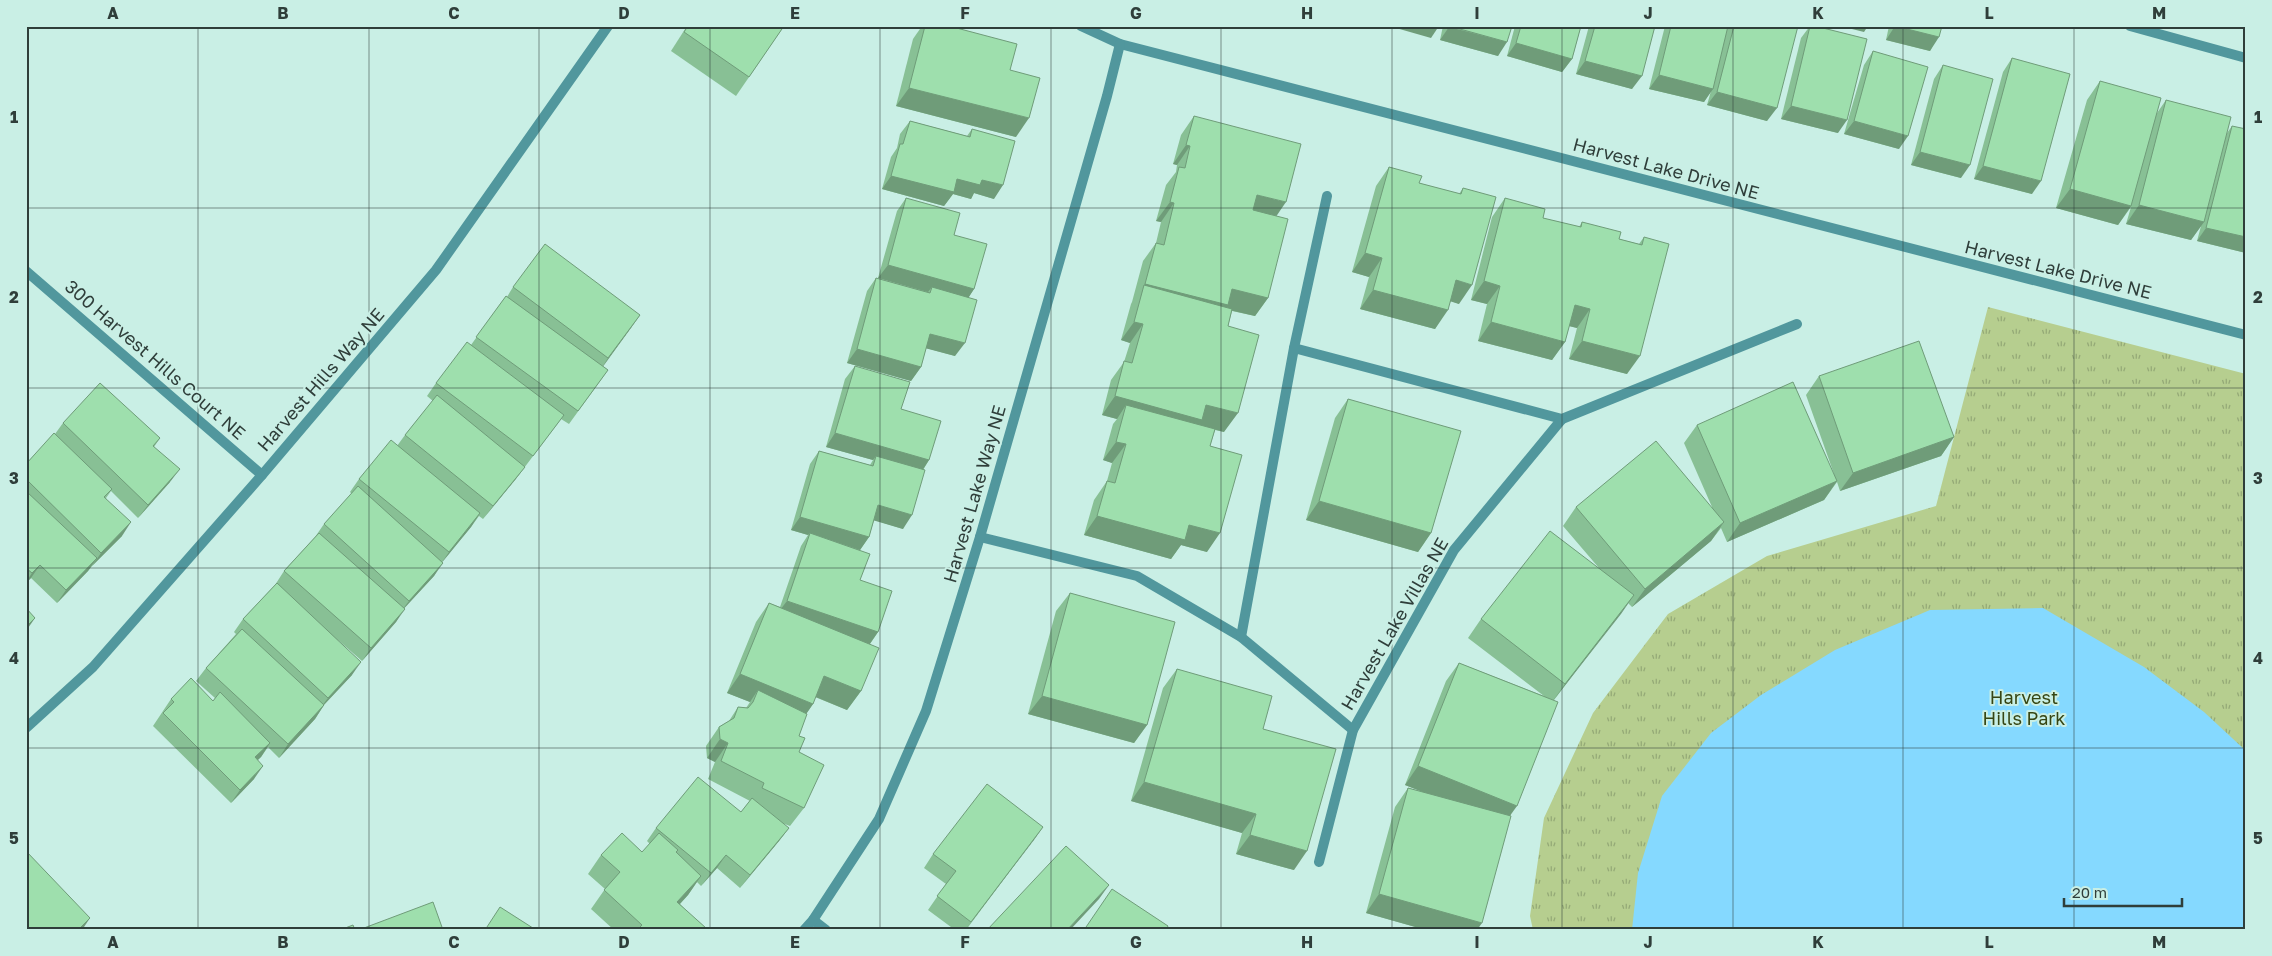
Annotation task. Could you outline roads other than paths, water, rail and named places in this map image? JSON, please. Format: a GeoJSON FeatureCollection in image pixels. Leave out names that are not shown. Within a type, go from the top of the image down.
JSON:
{"type":"FeatureCollection","features":[{"type":"Feature","properties":{"kind":"street","name":"Harvest Hills Way NE"},"geometry":{"type":"LineString","coordinates":[[26,728],[93,667],[262,475],[436,270],[608,26]]}},
{"type":"Feature","properties":{"kind":"street","name":"Harvest Lake Drive NE"},"geometry":{"type":"LineString","coordinates":[[1081,26],[1120,44],[2246,335]]}},
{"type":"Feature","properties":{"kind":"street"},"geometry":{"type":"LineString","coordinates":[[2130,26],[2246,58]]}},
{"type":"Feature","properties":{"kind":"street","name":"Harvest Lake Way NE"},"geometry":{"type":"LineString","coordinates":[[804,930],[813,920],[879,819],[926,711],[980,536],[1107,96],[1120,44]]}},
{"type":"Feature","properties":{"kind":"street"},"geometry":{"type":"LineString","coordinates":[[1241,637],[1294,348],[1327,196]]}},
{"type":"Feature","properties":{"kind":"street","name":"300 Harvest Hills Court NE"},"geometry":{"type":"LineString","coordinates":[[26,270],[262,475]]}},
{"type":"Feature","properties":{"kind":"street","name":"Harvest Lake Villas NE"},"geometry":{"type":"LineString","coordinates":[[1319,862],[1353,730],[1454,550],[1562,419],[1797,324]]}},
{"type":"Feature","properties":{"kind":"street"},"geometry":{"type":"LineString","coordinates":[[1294,348],[1562,419]]}},
{"type":"Feature","properties":{"kind":"street","name":"Harvest Lake Villas NE"},"geometry":{"type":"LineString","coordinates":[[980,536],[1137,576],[1241,637],[1353,730]]}},
{"type":"Feature","properties":{"kind":"street"},"geometry":{"type":"LineString","coordinates":[[813,920],[826,930]]}},
{"type":"Feature","properties":{"kind":"water"},"geometry":{"type":"Polygon","coordinates":[[[2043,608],[2144,667],[2204,712],[2246,751],[2246,930],[1632,930],[1638,873],[1662,796],[1711,733],[1761,695],[1835,650],[1930,610],[2043,608]]]}},
{"type":"Feature","properties":{"kind":"park label","name":"Harvest Hills Park"},"geometry":{"type":"Point","coordinates":[2024,708]}}]}
